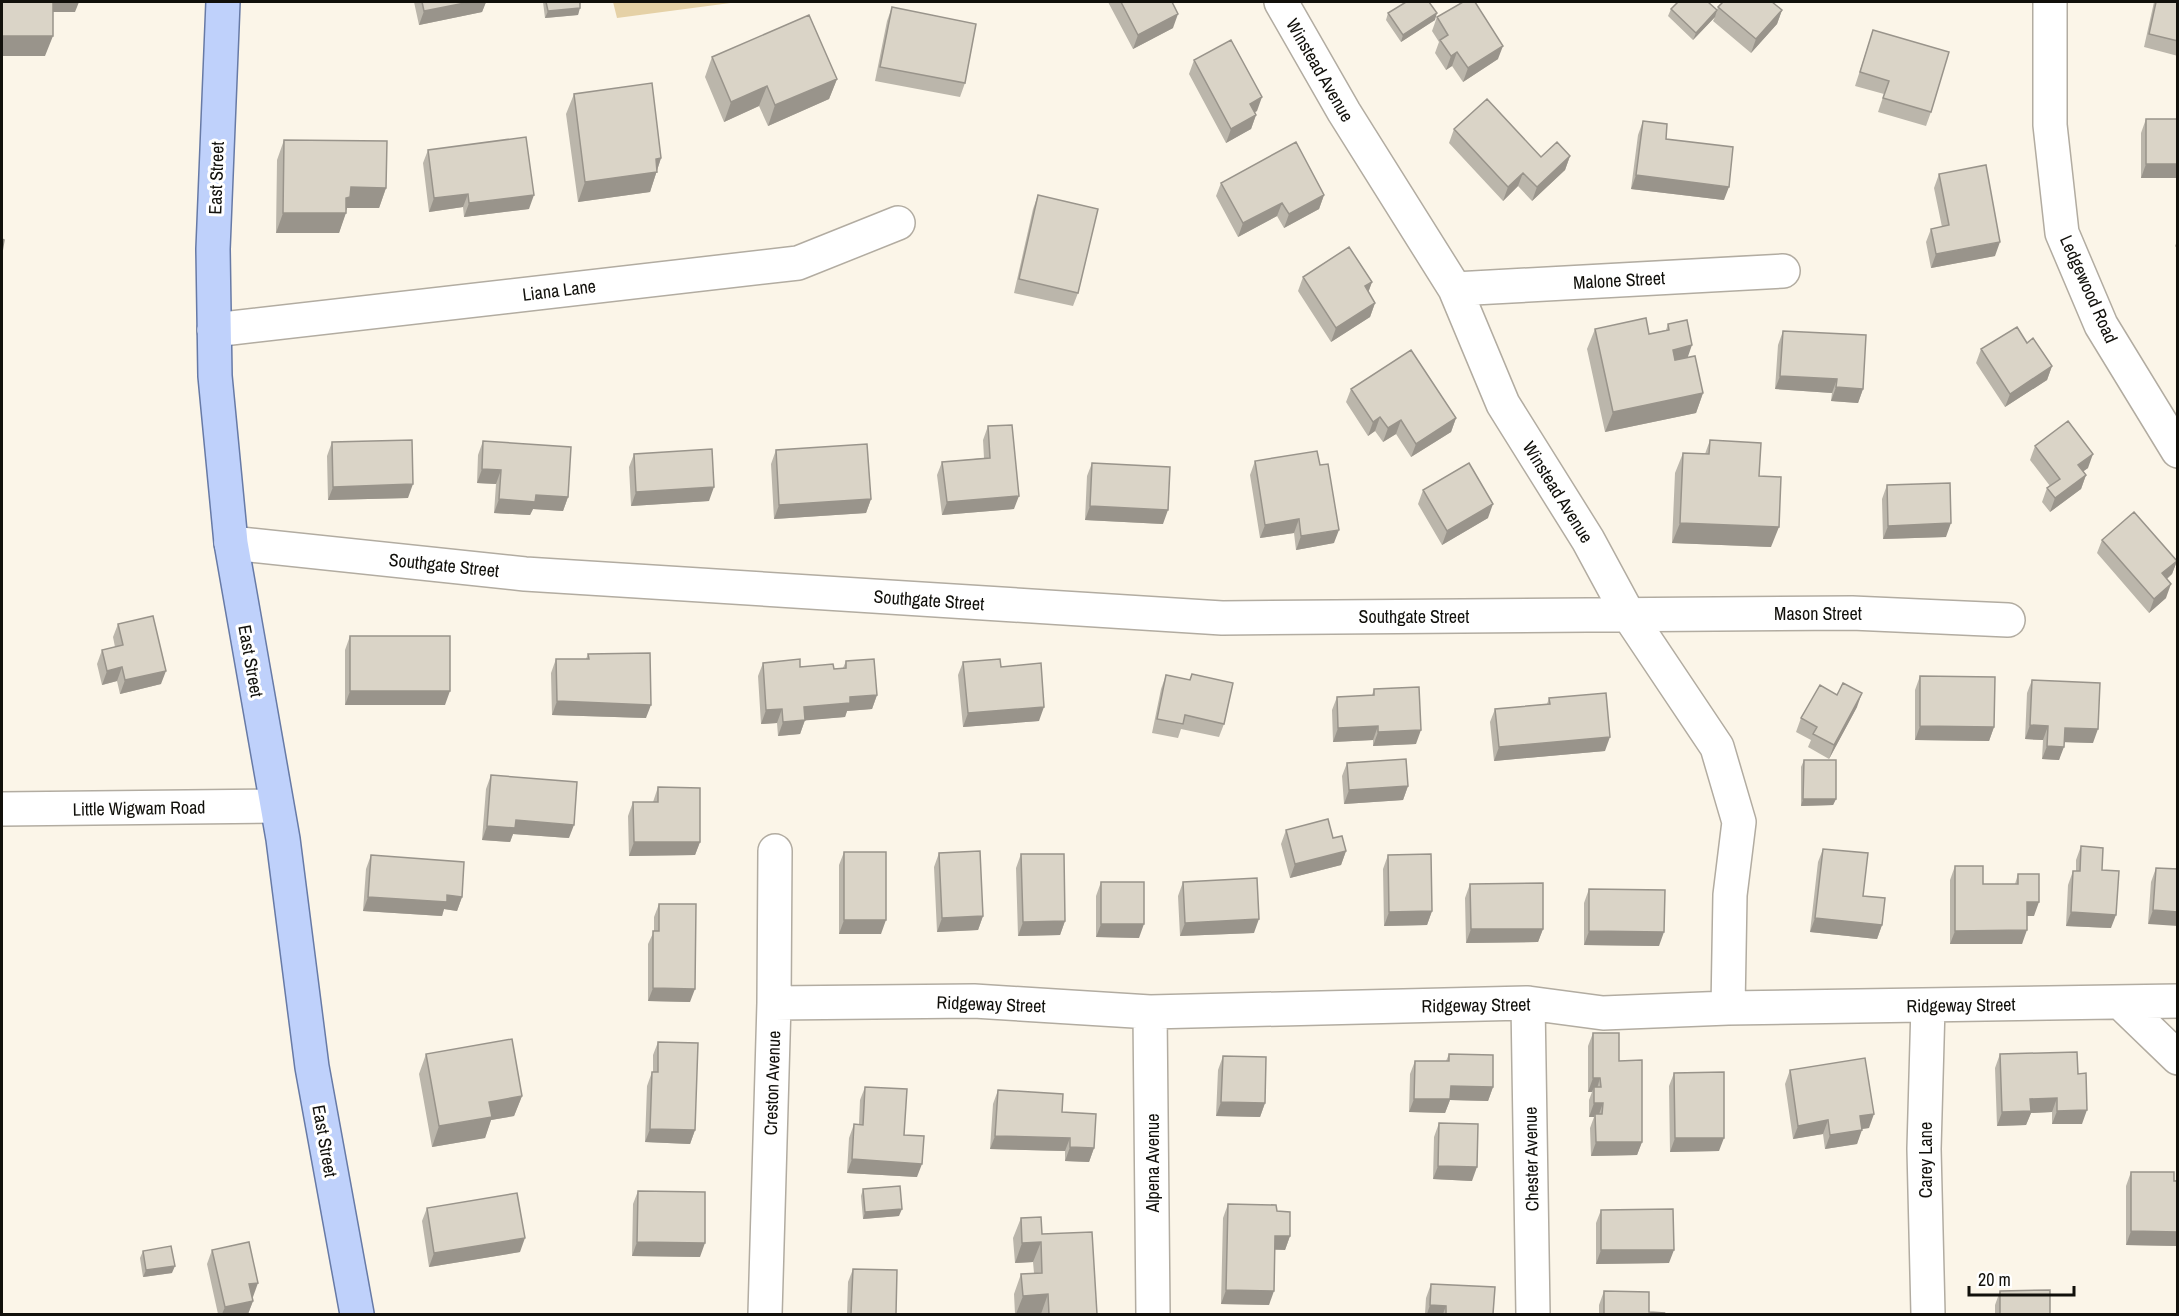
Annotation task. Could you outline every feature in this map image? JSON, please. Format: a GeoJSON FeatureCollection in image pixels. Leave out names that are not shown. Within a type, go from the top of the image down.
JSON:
{"type":"FeatureCollection","features":[{"type":"Feature","properties":{"kind":"main road","name":"East Street"},"geometry":{"type":"LineString","coordinates":[[223,2],[213,249],[214,330],[215,375],[231,543],[283,839],[312,1067],[357,1314]]}},
{"type":"Feature","properties":{"kind":"street","name":"Winstead Avenue"},"geometry":{"type":"LineString","coordinates":[[1281,2],[1344,112],[1455,289],[1503,404],[1588,540],[1628,614],[1717,747],[1739,822],[1730,895],[1728,1008]]}},
{"type":"Feature","properties":{"kind":"street","name":"Ledgewood Road"},"geometry":{"type":"LineString","coordinates":[[2050,2],[2050,125],[2062,233],[2101,325],[2178,451]]}},
{"type":"Feature","properties":{"kind":"street","name":"Liana Lane"},"geometry":{"type":"LineString","coordinates":[[214,330],[798,263],[898,223]]}},
{"type":"Feature","properties":{"kind":"street","name":"Malone Street"},"geometry":{"type":"LineString","coordinates":[[1455,289],[1783,271]]}},
{"type":"Feature","properties":{"kind":"street","name":"Southgate Street"},"geometry":{"type":"LineString","coordinates":[[231,543],[525,574],[1222,618],[1628,614]]}},
{"type":"Feature","properties":{"kind":"street","name":"Mason Street"},"geometry":{"type":"LineString","coordinates":[[1628,614],[1852,613],[2008,620]]}},
{"type":"Feature","properties":{"kind":"street","name":"Little Wigwam Road"},"geometry":{"type":"LineString","coordinates":[[2,809],[276,806]]}},
{"type":"Feature","properties":{"kind":"street","name":"Creston Avenue"},"geometry":{"type":"LineString","coordinates":[[765,1314],[774,1003],[775,851]]}},
{"type":"Feature","properties":{"kind":"street","name":"Ridgeway Street"},"geometry":{"type":"LineString","coordinates":[[774,1003],[974,1001],[1150,1012],[1528,1003],[1603,1013],[1728,1008],[2178,1001]]}},
{"type":"Feature","properties":{"kind":"street"},"geometry":{"type":"LineString","coordinates":[[2120,1002],[2178,1058]]}},
{"type":"Feature","properties":{"kind":"street","name":"Chester Avenue"},"geometry":{"type":"LineString","coordinates":[[1528,1003],[1533,1314]]}},
{"type":"Feature","properties":{"kind":"street","name":"Carey Lane"},"geometry":{"type":"LineString","coordinates":[[1928,1006],[1924,1149],[1928,1314]]}},
{"type":"Feature","properties":{"kind":"street","name":"Alpena Avenue"},"geometry":{"type":"LineString","coordinates":[[1150,1012],[1153,1314]]}},
{"type":"Feature","properties":{"kind":"shaded area"},"geometry":{"type":"Polygon","coordinates":[[[613,2],[738,2],[617,18],[613,2]]]}},
{"type":"Feature","properties":{"kind":"building"},"geometry":{"type":"Polygon","coordinates":[[[2,2],[53,2],[53,36],[2,36],[2,2]]]}},
{"type":"Feature","properties":{"kind":"building"},"geometry":{"type":"Polygon","coordinates":[[[422,2],[470,2],[424,11],[422,2]]]}},
{"type":"Feature","properties":{"kind":"building"},"geometry":{"type":"Polygon","coordinates":[[[546,2],[580,2],[580,8],[548,11],[546,2]]]}},
{"type":"Feature","properties":{"kind":"building"},"geometry":{"type":"Polygon","coordinates":[[[1121,2],[1172,2],[1178,14],[1138,35],[1121,2]]]}},
{"type":"Feature","properties":{"kind":"building"},"geometry":{"type":"Polygon","coordinates":[[[1406,2],[1429,2],[1437,13],[1403,35],[1388,13],[1406,2]]]}},
{"type":"Feature","properties":{"kind":"building"},"geometry":{"type":"Polygon","coordinates":[[[1463,2],[1475,2],[1503,46],[1468,68],[1457,52],[1451,56],[1440,40],[1448,35],[1437,17],[1463,2]]]}},
{"type":"Feature","properties":{"kind":"building"},"geometry":{"type":"Polygon","coordinates":[[[1678,2],[1708,2],[1717,10],[1696,33],[1671,9],[1678,2]]]}},
{"type":"Feature","properties":{"kind":"building"},"geometry":{"type":"Polygon","coordinates":[[[1723,2],[1772,2],[1782,10],[1756,39],[1718,7],[1723,2]]]}},
{"type":"Feature","properties":{"kind":"building"},"geometry":{"type":"Polygon","coordinates":[[[2156,2],[2178,2],[2178,41],[2149,34],[2156,2]]]}},
{"type":"Feature","properties":{"kind":"building"},"geometry":{"type":"Polygon","coordinates":[[[892,7],[976,24],[965,83],[880,67],[892,7]]]}},
{"type":"Feature","properties":{"kind":"building"},"geometry":{"type":"Polygon","coordinates":[[[809,15],[837,79],[775,105],[767,86],[731,102],[712,57],[809,15]]]}},
{"type":"Feature","properties":{"kind":"building"},"geometry":{"type":"Polygon","coordinates":[[[1873,30],[1949,52],[1931,112],[1883,98],[1889,81],[1860,72],[1873,30]]]}},
{"type":"Feature","properties":{"kind":"building"},"geometry":{"type":"Polygon","coordinates":[[[1231,40],[1262,97],[1250,104],[1256,115],[1231,129],[1194,60],[1231,40]]]}},
{"type":"Feature","properties":{"kind":"building"},"geometry":{"type":"Polygon","coordinates":[[[652,83],[661,158],[656,159],[657,172],[585,182],[574,94],[652,83]]]}},
{"type":"Feature","properties":{"kind":"building"},"geometry":{"type":"Polygon","coordinates":[[[1487,99],[1541,157],[1557,142],[1570,156],[1537,187],[1523,173],[1508,187],[1454,129],[1487,99]]]}},
{"type":"Feature","properties":{"kind":"building"},"geometry":{"type":"Polygon","coordinates":[[[2146,119],[2178,119],[2178,164],[2146,164],[2146,119]]]}},
{"type":"Feature","properties":{"kind":"building"},"geometry":{"type":"Polygon","coordinates":[[[1643,121],[1667,124],[1666,139],[1733,147],[1729,187],[1636,175],[1643,121]]]}},
{"type":"Feature","properties":{"kind":"building"},"geometry":{"type":"Polygon","coordinates":[[[526,137],[534,195],[469,203],[468,194],[434,198],[428,150],[526,137]]]}},
{"type":"Feature","properties":{"kind":"building"},"geometry":{"type":"Polygon","coordinates":[[[284,140],[387,141],[386,188],[351,187],[350,197],[346,198],[346,213],[283,213],[284,140]]]}},
{"type":"Feature","properties":{"kind":"building"},"geometry":{"type":"Polygon","coordinates":[[[1296,142],[1324,195],[1289,214],[1282,203],[1243,223],[1221,183],[1296,142]]]}},
{"type":"Feature","properties":{"kind":"building"},"geometry":{"type":"Polygon","coordinates":[[[1986,165],[2000,242],[1936,254],[1931,229],[1949,225],[1939,174],[1986,165]]]}},
{"type":"Feature","properties":{"kind":"building"},"geometry":{"type":"Polygon","coordinates":[[[1038,195],[1098,209],[1078,293],[1019,279],[1038,195]]]}},
{"type":"Feature","properties":{"kind":"building"},"geometry":{"type":"Polygon","coordinates":[[[1349,247],[1372,282],[1365,286],[1375,303],[1336,328],[1303,277],[1349,247]]]}},
{"type":"Feature","properties":{"kind":"building"},"geometry":{"type":"Polygon","coordinates":[[[1646,318],[1649,334],[1669,330],[1668,324],[1687,320],[1692,345],[1673,350],[1675,360],[1695,356],[1703,393],[1613,412],[1595,329],[1646,318]]]}},
{"type":"Feature","properties":{"kind":"building"},"geometry":{"type":"Polygon","coordinates":[[[2017,327],[2027,343],[2033,338],[2052,366],[2010,394],[1981,349],[2017,327]]]}},
{"type":"Feature","properties":{"kind":"building"},"geometry":{"type":"Polygon","coordinates":[[[1783,331],[1866,335],[1863,389],[1836,387],[1837,379],[1780,376],[1783,331]]]}},
{"type":"Feature","properties":{"kind":"building"},"geometry":{"type":"Polygon","coordinates":[[[1411,350],[1456,418],[1416,444],[1401,420],[1388,428],[1380,417],[1373,422],[1351,389],[1411,350]]]}},
{"type":"Feature","properties":{"kind":"building"},"geometry":{"type":"Polygon","coordinates":[[[2068,421],[2093,454],[2078,465],[2086,475],[2055,498],[2047,488],[2060,479],[2035,446],[2068,421]]]}},
{"type":"Feature","properties":{"kind":"building"},"geometry":{"type":"Polygon","coordinates":[[[1012,425],[1019,496],[947,502],[942,462],[990,458],[988,426],[1012,425]]]}},
{"type":"Feature","properties":{"kind":"building"},"geometry":{"type":"Polygon","coordinates":[[[412,440],[413,484],[333,487],[332,442],[412,440]]]}},
{"type":"Feature","properties":{"kind":"building"},"geometry":{"type":"Polygon","coordinates":[[[1710,440],[1761,443],[1759,476],[1781,477],[1779,527],[1680,523],[1683,453],[1709,454],[1710,440]]]}},
{"type":"Feature","properties":{"kind":"building"},"geometry":{"type":"Polygon","coordinates":[[[483,441],[571,447],[568,497],[536,495],[535,502],[499,499],[501,470],[482,469],[483,441]]]}},
{"type":"Feature","properties":{"kind":"building"},"geometry":{"type":"Polygon","coordinates":[[[867,444],[871,499],[779,505],[776,450],[867,444]]]}},
{"type":"Feature","properties":{"kind":"building"},"geometry":{"type":"Polygon","coordinates":[[[712,449],[714,487],[636,492],[634,454],[712,449]]]}},
{"type":"Feature","properties":{"kind":"building"},"geometry":{"type":"Polygon","coordinates":[[[1317,451],[1320,465],[1328,464],[1339,530],[1301,536],[1299,519],[1265,525],[1255,461],[1317,451]]]}},
{"type":"Feature","properties":{"kind":"building"},"geometry":{"type":"Polygon","coordinates":[[[1092,463],[1170,467],[1168,510],[1090,506],[1092,463]]]}},
{"type":"Feature","properties":{"kind":"building"},"geometry":{"type":"Polygon","coordinates":[[[1469,463],[1493,504],[1447,531],[1423,490],[1469,463]]]}},
{"type":"Feature","properties":{"kind":"building"},"geometry":{"type":"Polygon","coordinates":[[[1950,483],[1951,523],[1888,526],[1887,485],[1950,483]]]}},
{"type":"Feature","properties":{"kind":"building"},"geometry":{"type":"Polygon","coordinates":[[[2134,512],[2177,561],[2162,573],[2171,584],[2154,599],[2102,540],[2134,512]]]}},
{"type":"Feature","properties":{"kind":"building"},"geometry":{"type":"Polygon","coordinates":[[[153,616],[166,671],[125,680],[122,667],[107,671],[102,650],[123,645],[118,624],[153,616]]]}},
{"type":"Feature","properties":{"kind":"building"},"geometry":{"type":"Polygon","coordinates":[[[350,636],[450,636],[450,691],[350,691],[350,636]]]}},
{"type":"Feature","properties":{"kind":"building"},"geometry":{"type":"Polygon","coordinates":[[[650,653],[651,705],[557,701],[556,659],[589,659],[588,654],[650,653]]]}},
{"type":"Feature","properties":{"kind":"building"},"geometry":{"type":"Polygon","coordinates":[[[800,659],[800,667],[833,664],[834,669],[846,668],[846,661],[874,659],[877,695],[850,697],[850,703],[804,707],[805,720],[783,722],[782,709],[766,710],[763,663],[800,659]]]}},
{"type":"Feature","properties":{"kind":"building"},"geometry":{"type":"Polygon","coordinates":[[[1000,659],[1001,667],[1041,663],[1044,707],[968,713],[963,662],[1000,659]]]}},
{"type":"Feature","properties":{"kind":"building"},"geometry":{"type":"Polygon","coordinates":[[[1192,674],[1233,683],[1224,724],[1185,715],[1183,724],[1157,719],[1166,675],[1190,680],[1192,674]]]}},
{"type":"Feature","properties":{"kind":"building"},"geometry":{"type":"Polygon","coordinates":[[[1920,676],[1995,677],[1994,727],[1920,726],[1920,676]]]}},
{"type":"Feature","properties":{"kind":"building"},"geometry":{"type":"Polygon","coordinates":[[[2032,680],[2100,683],[2098,729],[2065,728],[2064,747],[2047,746],[2048,726],[2030,725],[2032,680]]]}},
{"type":"Feature","properties":{"kind":"building"},"geometry":{"type":"Polygon","coordinates":[[[1843,683],[1862,693],[1834,745],[1813,734],[1817,727],[1801,718],[1820,685],[1837,695],[1843,683]]]}},
{"type":"Feature","properties":{"kind":"building"},"geometry":{"type":"Polygon","coordinates":[[[1419,687],[1421,730],[1378,732],[1378,726],[1338,728],[1337,697],[1374,695],[1374,689],[1419,687]]]}},
{"type":"Feature","properties":{"kind":"building"},"geometry":{"type":"Polygon","coordinates":[[[1606,693],[1610,737],[1499,747],[1495,709],[1550,704],[1549,698],[1606,693]]]}},
{"type":"Feature","properties":{"kind":"building"},"geometry":{"type":"Polygon","coordinates":[[[1406,759],[1408,786],[1349,790],[1347,763],[1406,759]]]}},
{"type":"Feature","properties":{"kind":"building"},"geometry":{"type":"Polygon","coordinates":[[[1804,760],[1836,760],[1836,799],[1803,799],[1804,760]]]}},
{"type":"Feature","properties":{"kind":"building"},"geometry":{"type":"Polygon","coordinates":[[[491,775],[577,782],[574,825],[516,820],[515,828],[487,826],[491,775]]]}},
{"type":"Feature","properties":{"kind":"building"},"geometry":{"type":"Polygon","coordinates":[[[658,787],[700,788],[700,842],[634,842],[633,802],[658,802],[658,787]]]}},
{"type":"Feature","properties":{"kind":"building"},"geometry":{"type":"Polygon","coordinates":[[[1328,819],[1333,838],[1342,836],[1346,851],[1295,864],[1286,830],[1328,819]]]}},
{"type":"Feature","properties":{"kind":"building"},"geometry":{"type":"Polygon","coordinates":[[[2081,846],[2103,848],[2102,870],[2119,871],[2116,915],[2071,912],[2073,871],[2080,871],[2081,846]]]}},
{"type":"Feature","properties":{"kind":"building"},"geometry":{"type":"Polygon","coordinates":[[[1823,849],[1868,853],[1863,896],[1885,898],[1882,925],[1815,918],[1823,849]]]}},
{"type":"Feature","properties":{"kind":"building"},"geometry":{"type":"Polygon","coordinates":[[[980,851],[983,916],[942,918],[939,853],[980,851]]]}},
{"type":"Feature","properties":{"kind":"building"},"geometry":{"type":"Polygon","coordinates":[[[844,852],[886,852],[886,920],[844,920],[844,852]]]}},
{"type":"Feature","properties":{"kind":"building"},"geometry":{"type":"Polygon","coordinates":[[[1021,854],[1064,854],[1065,921],[1023,922],[1021,854]]]}},
{"type":"Feature","properties":{"kind":"building"},"geometry":{"type":"Polygon","coordinates":[[[1431,854],[1432,911],[1389,912],[1388,855],[1431,854]]]}},
{"type":"Feature","properties":{"kind":"building"},"geometry":{"type":"Polygon","coordinates":[[[371,855],[464,862],[462,897],[447,895],[447,902],[368,897],[371,855]]]}},
{"type":"Feature","properties":{"kind":"building"},"geometry":{"type":"Polygon","coordinates":[[[1955,866],[1983,866],[1983,884],[2018,884],[2018,874],[2039,874],[2039,902],[2027,902],[2027,930],[1955,931],[1955,866]]]}},
{"type":"Feature","properties":{"kind":"building"},"geometry":{"type":"Polygon","coordinates":[[[2156,868],[2178,869],[2178,912],[2153,910],[2156,868]]]}},
{"type":"Feature","properties":{"kind":"building"},"geometry":{"type":"Polygon","coordinates":[[[1257,878],[1259,919],[1185,923],[1183,882],[1257,878]]]}},
{"type":"Feature","properties":{"kind":"building"},"geometry":{"type":"Polygon","coordinates":[[[1101,882],[1144,882],[1144,924],[1101,924],[1101,882]]]}},
{"type":"Feature","properties":{"kind":"building"},"geometry":{"type":"Polygon","coordinates":[[[1543,883],[1543,929],[1471,929],[1470,884],[1543,883]]]}},
{"type":"Feature","properties":{"kind":"building"},"geometry":{"type":"Polygon","coordinates":[[[1589,889],[1665,890],[1664,932],[1589,931],[1589,889]]]}},
{"type":"Feature","properties":{"kind":"building"},"geometry":{"type":"Polygon","coordinates":[[[659,904],[696,904],[695,989],[653,988],[653,931],[659,931],[659,904]]]}},
{"type":"Feature","properties":{"kind":"building"},"geometry":{"type":"Polygon","coordinates":[[[1593,1033],[1619,1033],[1619,1061],[1642,1060],[1642,1142],[1596,1142],[1595,1114],[1602,1114],[1603,1103],[1594,1103],[1594,1087],[1601,1087],[1600,1078],[1593,1078],[1593,1033]]]}},
{"type":"Feature","properties":{"kind":"building"},"geometry":{"type":"Polygon","coordinates":[[[512,1039],[522,1096],[489,1102],[492,1117],[439,1126],[426,1054],[512,1039]]]}},
{"type":"Feature","properties":{"kind":"building"},"geometry":{"type":"Polygon","coordinates":[[[658,1042],[698,1043],[695,1130],[650,1129],[652,1072],[658,1072],[658,1042]]]}},
{"type":"Feature","properties":{"kind":"building"},"geometry":{"type":"Polygon","coordinates":[[[2077,1052],[2078,1074],[2086,1073],[2087,1110],[2057,1111],[2057,1098],[2030,1099],[2031,1111],[2002,1112],[2000,1054],[2077,1052]]]}},
{"type":"Feature","properties":{"kind":"building"},"geometry":{"type":"Polygon","coordinates":[[[1449,1054],[1493,1055],[1493,1087],[1451,1086],[1450,1099],[1414,1099],[1415,1061],[1449,1061],[1449,1054]]]}},
{"type":"Feature","properties":{"kind":"building"},"geometry":{"type":"Polygon","coordinates":[[[1223,1056],[1266,1057],[1265,1103],[1221,1102],[1223,1056]]]}},
{"type":"Feature","properties":{"kind":"building"},"geometry":{"type":"Polygon","coordinates":[[[1865,1058],[1874,1114],[1860,1116],[1862,1130],[1830,1135],[1828,1120],[1798,1126],[1790,1070],[1865,1058]]]}},
{"type":"Feature","properties":{"kind":"building"},"geometry":{"type":"Polygon","coordinates":[[[1724,1072],[1724,1138],[1675,1138],[1674,1073],[1724,1072]]]}},
{"type":"Feature","properties":{"kind":"building"},"geometry":{"type":"Polygon","coordinates":[[[865,1087],[907,1089],[904,1135],[924,1136],[922,1164],[852,1159],[854,1124],[863,1125],[865,1087]]]}},
{"type":"Feature","properties":{"kind":"building"},"geometry":{"type":"Polygon","coordinates":[[[998,1090],[1063,1094],[1062,1112],[1096,1114],[1094,1148],[1070,1147],[1070,1138],[995,1136],[998,1090]]]}},
{"type":"Feature","properties":{"kind":"building"},"geometry":{"type":"Polygon","coordinates":[[[1439,1123],[1478,1124],[1477,1167],[1438,1166],[1439,1123]]]}},
{"type":"Feature","properties":{"kind":"building"},"geometry":{"type":"Polygon","coordinates":[[[2131,1172],[2174,1172],[2174,1181],[2178,1181],[2178,1232],[2131,1231],[2131,1172]]]}},
{"type":"Feature","properties":{"kind":"building"},"geometry":{"type":"Polygon","coordinates":[[[900,1186],[902,1209],[865,1212],[863,1189],[900,1186]]]}},
{"type":"Feature","properties":{"kind":"building"},"geometry":{"type":"Polygon","coordinates":[[[638,1191],[705,1192],[705,1243],[637,1242],[638,1191]]]}},
{"type":"Feature","properties":{"kind":"building"},"geometry":{"type":"Polygon","coordinates":[[[517,1193],[525,1238],[434,1253],[427,1208],[517,1193]]]}},
{"type":"Feature","properties":{"kind":"building"},"geometry":{"type":"Polygon","coordinates":[[[1228,1204],[1276,1205],[1277,1211],[1290,1212],[1290,1236],[1275,1236],[1274,1291],[1226,1290],[1228,1204]]]}},
{"type":"Feature","properties":{"kind":"building"},"geometry":{"type":"Polygon","coordinates":[[[1673,1209],[1674,1250],[1601,1250],[1601,1210],[1673,1209]]]}},
{"type":"Feature","properties":{"kind":"building"},"geometry":{"type":"Polygon","coordinates":[[[1041,1217],[1042,1234],[1092,1232],[1097,1314],[1049,1314],[1048,1294],[1023,1296],[1021,1274],[1042,1273],[1041,1242],[1022,1243],[1021,1218],[1041,1217]]]}},
{"type":"Feature","properties":{"kind":"building"},"geometry":{"type":"Polygon","coordinates":[[[249,1242],[258,1283],[249,1284],[253,1301],[225,1307],[212,1250],[249,1242]]]}},
{"type":"Feature","properties":{"kind":"building"},"geometry":{"type":"Polygon","coordinates":[[[171,1246],[175,1266],[146,1270],[143,1251],[171,1246]]]}},
{"type":"Feature","properties":{"kind":"building"},"geometry":{"type":"Polygon","coordinates":[[[853,1269],[897,1270],[896,1314],[851,1314],[853,1269]]]}},
{"type":"Feature","properties":{"kind":"building"},"geometry":{"type":"Polygon","coordinates":[[[1431,1284],[1495,1287],[1493,1314],[1446,1314],[1446,1306],[1430,1305],[1431,1284]]]}},
{"type":"Feature","properties":{"kind":"building"},"geometry":{"type":"Polygon","coordinates":[[[2050,1290],[2050,1314],[2000,1314],[2000,1291],[2050,1290]]]}},
{"type":"Feature","properties":{"kind":"building"},"geometry":{"type":"Polygon","coordinates":[[[1604,1291],[1649,1292],[1649,1312],[1664,1313],[1604,1314],[1604,1291]]]}}]}
